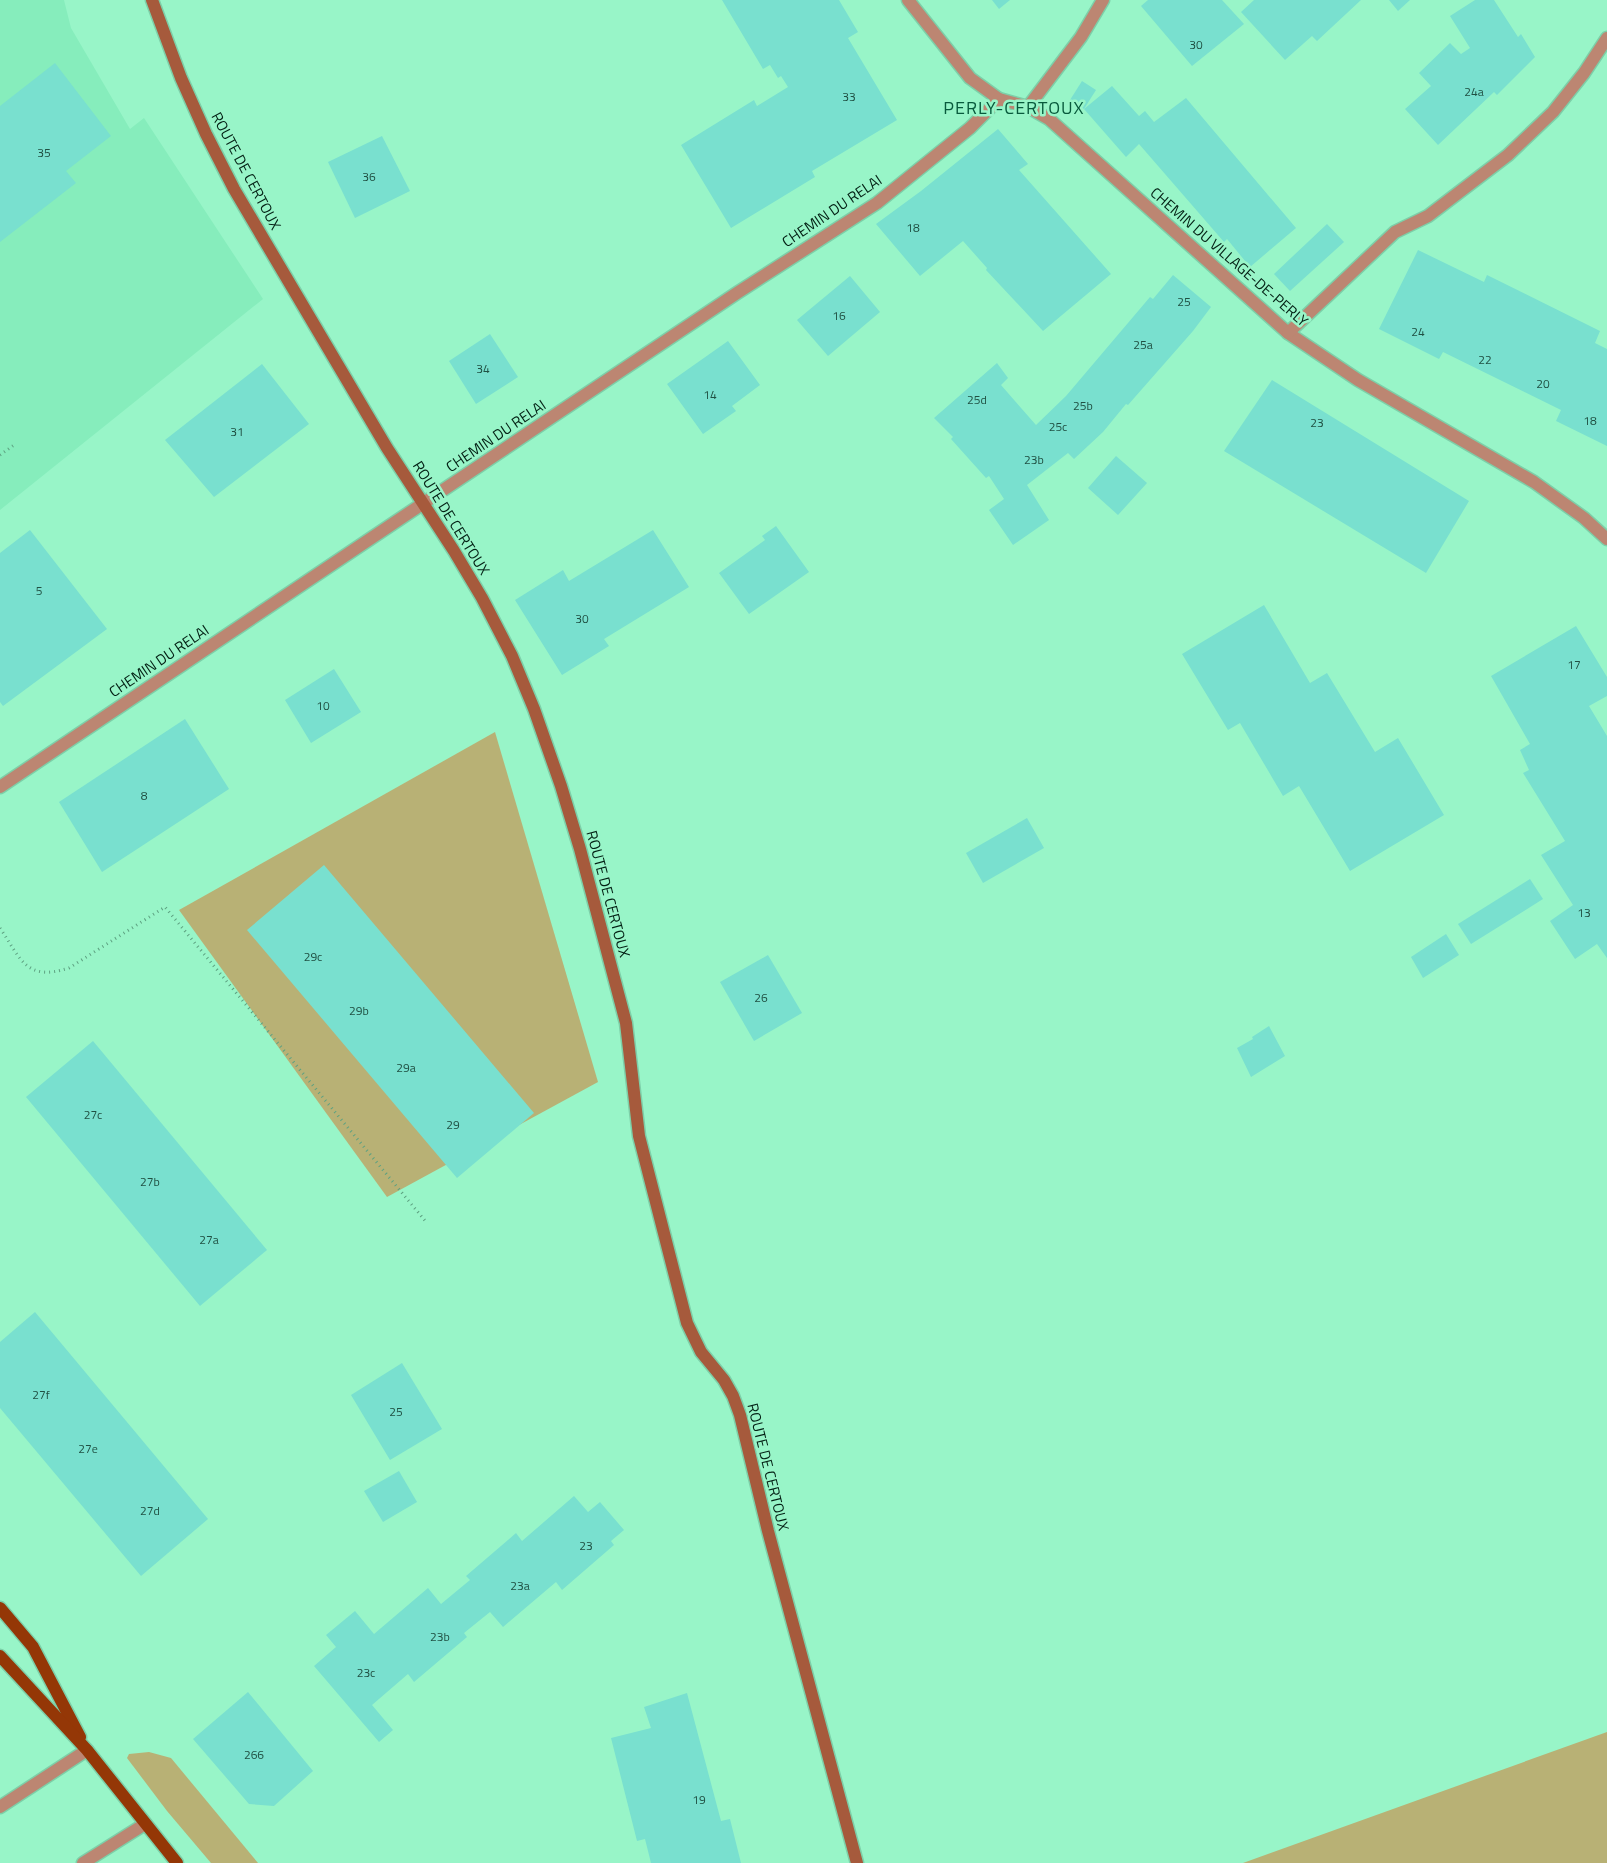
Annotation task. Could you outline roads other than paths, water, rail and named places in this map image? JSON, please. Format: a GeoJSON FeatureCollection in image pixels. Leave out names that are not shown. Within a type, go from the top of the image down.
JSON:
{"type":"FeatureCollection","features":[{"type":"Feature","properties":{"kind":"main road"},"geometry":{"type":"LineString","coordinates":[[0,1608],[34,1647],[86,1750]]}},
{"type":"Feature","properties":{"kind":"main road"},"geometry":{"type":"LineString","coordinates":[[0,1656],[86,1750],[177,1863]]}},
{"type":"Feature","properties":{"kind":"street","name":"ROUTE DE CERTOUX"},"geometry":{"type":"LineString","coordinates":[[152,0],[181,78],[206,134],[234,189],[387,448],[482,598],[512,656],[545,740],[580,849],[626,1024],[639,1136],[687,1323],[701,1352],[724,1380],[740,1415],[768,1531],[857,1863]]}},
{"type":"Feature","properties":{"kind":"street","name":"CHEMIN DU VILLAGE-DE-PERLY"},"geometry":{"type":"LineString","coordinates":[[908,0],[970,78],[999,99],[1028,107],[1049,119],[1288,333],[1358,380],[1534,482],[1584,518],[1607,539]]}},
{"type":"Feature","properties":{"kind":"street"},"geometry":{"type":"LineString","coordinates":[[1028,107],[1081,37],[1103,0]]}},
{"type":"Feature","properties":{"kind":"street"},"geometry":{"type":"LineString","coordinates":[[1288,333],[1395,232],[1428,216],[1508,155],[1553,112],[1607,38]]}},
{"type":"Feature","properties":{"kind":"street","name":"CHEMIN DU RELAI"},"geometry":{"type":"LineString","coordinates":[[0,787],[737,293],[877,203],[970,128],[999,99]]}},
{"type":"Feature","properties":{"kind":"street"},"geometry":{"type":"LineString","coordinates":[[0,1807],[86,1750]]}},
{"type":"Feature","properties":{"kind":"street"},"geometry":{"type":"LineString","coordinates":[[83,1863],[145,1824]]}},
{"type":"Feature","properties":{"kind":"district","name":"PERLY-CERTOUX"},"geometry":{"type":"Point","coordinates":[1014,108]}}]}
